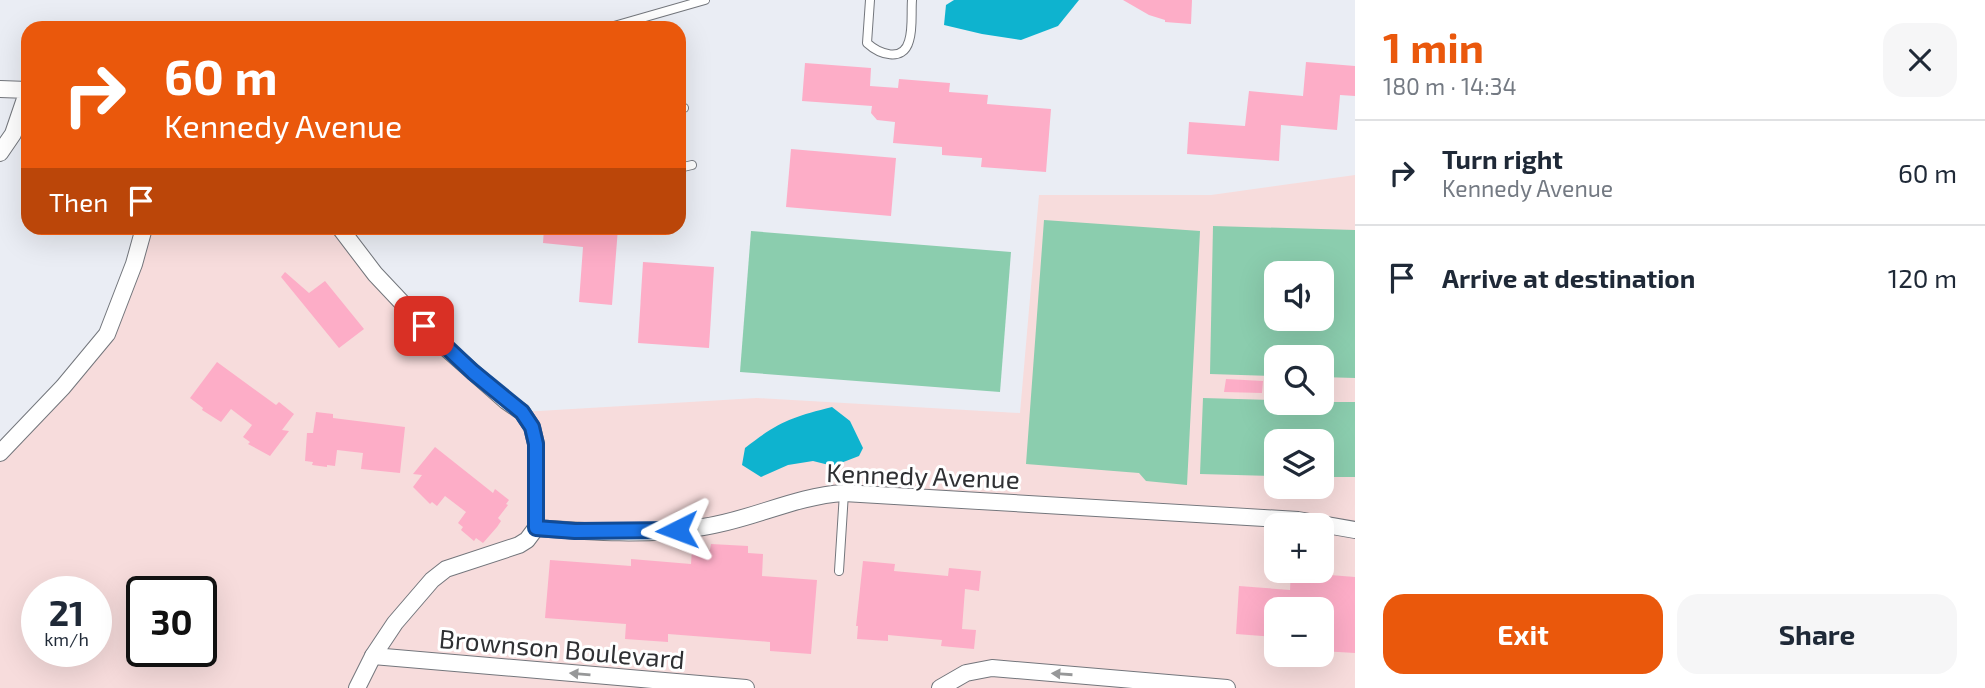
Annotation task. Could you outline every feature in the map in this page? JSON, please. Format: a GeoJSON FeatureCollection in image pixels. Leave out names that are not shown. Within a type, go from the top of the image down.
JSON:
{"type":"FeatureCollection","features":[{"type":"Feature","properties":{"kind":"street"},"geometry":{"type":"LineString","coordinates":[[0,89],[21,90]]}},
{"type":"Feature","properties":{"kind":"street"},"geometry":{"type":"LineString","coordinates":[[0,153],[13,134],[21,111]]}},
{"type":"Feature","properties":{"kind":"street"},"geometry":{"type":"LineString","coordinates":[[0,453],[63,387],[107,334],[142,235]]}},
{"type":"Feature","properties":{"kind":"street"},"geometry":{"type":"LineString","coordinates":[[345,235],[375,274],[440,343],[522,412],[532,427],[536,444],[536,528],[527,540],[519,545],[446,569],[439,574],[420,592],[373,656],[357,688]]}},
{"type":"Feature","properties":{"kind":"street","name":"Kennedy Avenue"},"geometry":{"type":"LineString","coordinates":[[536,528],[650,531],[704,527],[800,498],[844,493],[1298,520],[1355,530]]}},
{"type":"Feature","properties":{"kind":"street","name":"Brownson Boulevard"},"geometry":{"type":"LineString","coordinates":[[373,656],[746,688]]}},
{"type":"Feature","properties":{"kind":"street"},"geometry":{"type":"LineString","coordinates":[[940,688],[966,673],[992,668],[1227,688]]}},
{"type":"Feature","properties":{"kind":"lane"},"geometry":{"type":"LineString","coordinates":[[632,21],[705,0]]}},
{"type":"Feature","properties":{"kind":"lane"},"geometry":{"type":"LineString","coordinates":[[870,0],[867,43],[877,52],[892,55],[903,50],[909,42],[912,0]]}},
{"type":"Feature","properties":{"kind":"lane"},"geometry":{"type":"LineString","coordinates":[[686,166],[692,165]]}},
{"type":"Feature","properties":{"kind":"lane"},"geometry":{"type":"LineString","coordinates":[[839,571],[844,493]]}},
{"type":"Feature","properties":{"kind":"shaded area"},"geometry":{"type":"Polygon","coordinates":[[[1355,175],[1355,688],[0,688],[0,453],[107,334],[142,235],[345,235],[375,274],[522,412],[757,398],[1020,413],[1039,195],[1211,195],[1355,175]]]}},
{"type":"Feature","properties":{"kind":"green space"},"geometry":{"type":"Polygon","coordinates":[[[1044,220],[1200,231],[1187,485],[1146,481],[1139,473],[1026,464],[1044,220]]]}},
{"type":"Feature","properties":{"kind":"green space"},"geometry":{"type":"Polygon","coordinates":[[[1213,226],[1355,230],[1355,378],[1334,377],[1334,345],[1264,345],[1264,376],[1210,374],[1213,226]]]}},
{"type":"Feature","properties":{"kind":"green space"},"geometry":{"type":"Polygon","coordinates":[[[751,231],[1011,252],[1000,392],[740,372],[751,231]]]}},
{"type":"Feature","properties":{"kind":"green space"},"geometry":{"type":"Polygon","coordinates":[[[1203,398],[1264,400],[1264,415],[1334,415],[1334,402],[1355,402],[1355,477],[1334,477],[1334,429],[1264,429],[1264,476],[1200,474],[1203,398]]]}},
{"type":"Feature","properties":{"kind":"water"},"geometry":{"type":"Polygon","coordinates":[[[954,0],[1079,0],[1058,26],[1021,40],[944,25],[946,5],[954,0]]]}},
{"type":"Feature","properties":{"kind":"water"},"geometry":{"type":"Polygon","coordinates":[[[832,407],[850,421],[863,448],[859,456],[833,466],[813,461],[788,465],[761,477],[742,465],[745,448],[776,426],[832,407]]]}},
{"type":"Feature","properties":{"kind":"building"},"geometry":{"type":"Polygon","coordinates":[[[1123,0],[1192,0],[1191,24],[1165,22],[1123,0]]]}},
{"type":"Feature","properties":{"kind":"building"},"geometry":{"type":"Polygon","coordinates":[[[1306,62],[1355,66],[1355,96],[1340,95],[1337,130],[1281,125],[1279,161],[1187,154],[1189,122],[1245,126],[1249,91],[1303,96],[1306,62]]]}},
{"type":"Feature","properties":{"kind":"building"},"geometry":{"type":"Polygon","coordinates":[[[805,63],[871,68],[870,86],[898,88],[899,79],[950,83],[949,92],[988,95],[987,104],[1051,109],[1046,172],[981,167],[982,158],[942,155],[942,147],[893,143],[895,122],[877,120],[871,113],[872,106],[802,101],[805,63]]]}},
{"type":"Feature","properties":{"kind":"building"},"geometry":{"type":"Polygon","coordinates":[[[791,149],[896,158],[891,216],[786,207],[791,149]]]}},
{"type":"Feature","properties":{"kind":"building"},"geometry":{"type":"Polygon","coordinates":[[[544,235],[617,235],[612,305],[579,302],[583,247],[543,243],[544,235]]]}},
{"type":"Feature","properties":{"kind":"building"},"geometry":{"type":"Polygon","coordinates":[[[643,262],[714,267],[709,348],[638,343],[643,262]]]}},
{"type":"Feature","properties":{"kind":"building"},"geometry":{"type":"Polygon","coordinates":[[[285,272],[309,293],[325,281],[364,329],[339,348],[281,277],[285,272]]]}},
{"type":"Feature","properties":{"kind":"building"},"geometry":{"type":"Polygon","coordinates":[[[217,362],[276,405],[279,402],[294,414],[282,430],[289,431],[270,456],[248,444],[250,442],[243,437],[252,425],[231,409],[221,422],[202,410],[203,408],[190,398],[217,362]]]}},
{"type":"Feature","properties":{"kind":"building"},"geometry":{"type":"Polygon","coordinates":[[[1226,379],[1263,381],[1262,393],[1224,392],[1226,379]]]}},
{"type":"Feature","properties":{"kind":"building"},"geometry":{"type":"Polygon","coordinates":[[[316,412],[333,414],[333,418],[405,427],[400,473],[361,469],[363,453],[337,450],[335,466],[312,465],[313,462],[305,461],[307,433],[313,433],[316,412]]]}},
{"type":"Feature","properties":{"kind":"building"},"geometry":{"type":"Polygon","coordinates":[[[435,447],[493,493],[495,489],[509,500],[498,518],[501,521],[483,543],[476,538],[474,541],[461,530],[463,527],[458,523],[466,512],[445,496],[437,506],[432,502],[430,504],[413,487],[422,475],[413,474],[435,447]]]}},
{"type":"Feature","properties":{"kind":"building"},"geometry":{"type":"Polygon","coordinates":[[[711,544],[748,546],[748,553],[763,554],[762,576],[817,580],[811,654],[770,651],[770,642],[668,634],[668,642],[625,639],[626,624],[545,618],[550,560],[631,566],[631,559],[691,564],[692,548],[710,550],[711,544]]]}},
{"type":"Feature","properties":{"kind":"building"},"geometry":{"type":"Polygon","coordinates":[[[863,561],[895,564],[894,571],[948,576],[949,568],[981,571],[979,591],[965,589],[962,629],[976,630],[974,649],[941,646],[942,640],[888,635],[888,641],[857,639],[863,561]]]}},
{"type":"Feature","properties":{"kind":"building"},"geometry":{"type":"Polygon","coordinates":[[[1334,575],[1355,577],[1355,653],[1334,652],[1334,597],[1264,597],[1264,636],[1236,634],[1239,586],[1290,590],[1290,583],[1334,583],[1334,575]]]}},
{"type":"Feature","properties":{"kind":"route"},"geometry":{"type":"LineString","coordinates":[[424,326],[506,401],[522,412],[532,427],[536,444],[536,528],[575,531],[677,530]]}}]}
